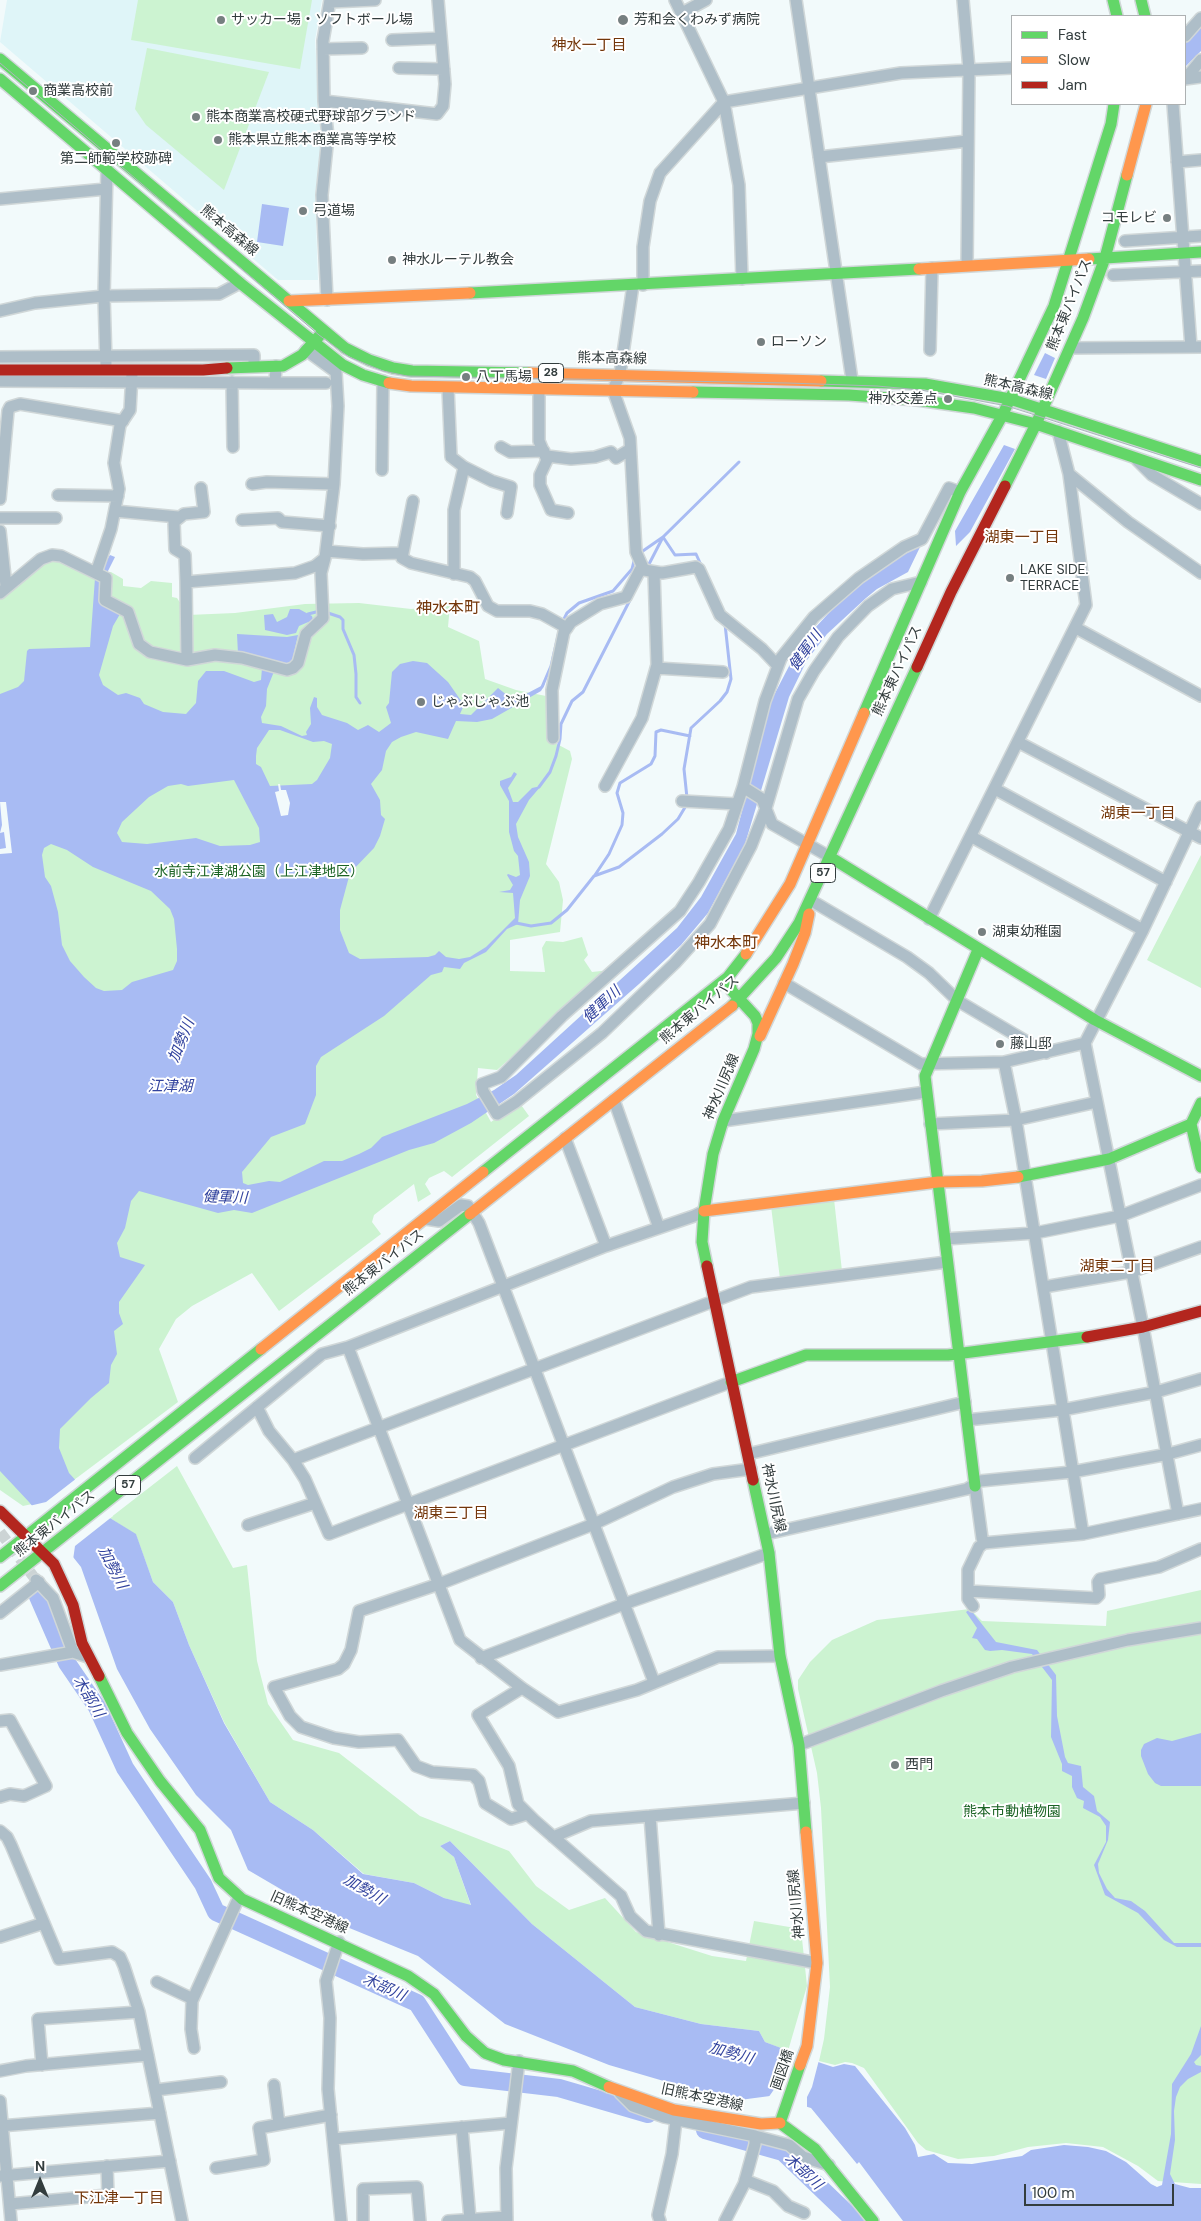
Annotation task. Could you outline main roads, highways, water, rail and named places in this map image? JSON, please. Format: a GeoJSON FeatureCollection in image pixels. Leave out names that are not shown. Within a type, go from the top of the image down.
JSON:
{"type":"FeatureCollection","features":[{"type":"Feature","properties":{"kind":"main road"},"geometry":{"type":"LineString","coordinates":[[1113,0],[1117,15]]}},
{"type":"Feature","properties":{"kind":"main road"},"geometry":{"type":"LineString","coordinates":[[1141,0],[1145,15]]}},
{"type":"Feature","properties":{"kind":"main road","name":"熊本高森線"},"geometry":{"type":"LineString","coordinates":[[0,59],[323,330],[355,354],[369,360],[403,369],[454,372],[620,374],[852,380],[925,384],[1010,399],[1043,408],[1201,461]]}},
{"type":"Feature","properties":{"kind":"main road","name":"28"},"geometry":{"type":"LineString","coordinates":[[2,85],[107,169],[310,346],[343,365],[383,381],[410,386],[448,388],[849,395],[917,400],[974,408],[1036,424],[1201,480]]}},
{"type":"Feature","properties":{"kind":"main road","name":"熊本東バイパス"},"geometry":{"type":"LineString","coordinates":[[0,1557],[728,977],[748,951],[790,884],[960,492],[1002,416],[1054,306],[1111,124],[1114,105]]}},
{"type":"Feature","properties":{"kind":"main road","name":"熊本東バイパス"},"geometry":{"type":"LineString","coordinates":[[0,1586],[740,1000],[776,958],[813,898],[951,592],[1036,424],[1070,348],[1105,258],[1147,105]]}},
{"type":"Feature","properties":{"kind":"main road"},"geometry":{"type":"LineString","coordinates":[[288,301],[638,285],[1201,252]]}},
{"type":"Feature","properties":{"kind":"main road"},"geometry":{"type":"LineString","coordinates":[[0,370],[106,370],[132,376],[254,366],[284,366],[296,360],[323,330]]}},
{"type":"Feature","properties":{"kind":"main road"},"geometry":{"type":"LineString","coordinates":[[830,858],[1095,1020],[1201,1076]]}},
{"type":"Feature","properties":{"kind":"main road"},"geometry":{"type":"LineString","coordinates":[[754,1049],[804,933],[813,898]]}},
{"type":"Feature","properties":{"kind":"main road"},"geometry":{"type":"LineString","coordinates":[[975,1486],[925,1076],[978,950]]}},
{"type":"Feature","properties":{"kind":"main road","name":"神水川尻線"},"geometry":{"type":"LineString","coordinates":[[728,977],[732,991],[755,1016],[758,1023],[754,1049],[723,1120],[711,1164],[704,1211],[702,1242],[713,1300],[766,1534],[780,1656],[799,1745],[817,1963],[807,2046]]}},
{"type":"Feature","properties":{"kind":"main road"},"geometry":{"type":"LineString","coordinates":[[1201,1103],[1191,1124],[1201,1167]]}},
{"type":"Feature","properties":{"kind":"main road"},"geometry":{"type":"LineString","coordinates":[[704,1211],[938,1182],[982,1182],[1026,1176],[1109,1160],[1191,1124]]}},
{"type":"Feature","properties":{"kind":"main road"},"geometry":{"type":"LineString","coordinates":[[731,1382],[806,1354],[959,1354],[1052,1343],[1143,1327],[1201,1311]]}},
{"type":"Feature","properties":{"kind":"main road","name":"旧熊本空港線"},"geometry":{"type":"LineString","coordinates":[[0,1512],[54,1564],[64,1582],[88,1657],[127,1734],[155,1774],[200,1830],[220,1878],[226,1886],[239,1896],[408,1976],[434,1994],[466,2036],[485,2053],[504,2060],[573,2071],[618,2091],[674,2110],[761,2124],[780,2123]]}},
{"type":"Feature","properties":{"kind":"main road","name":"画図橋"},"geometry":{"type":"LineString","coordinates":[[780,2123],[807,2046]]}},
{"type":"Feature","properties":{"kind":"main road"},"geometry":{"type":"LineString","coordinates":[[780,2123],[815,2149],[830,2165],[873,2221]]}},
{"type":"Feature","properties":{"kind":"water"},"geometry":{"type":"Polygon","coordinates":[[[1201,24],[1201,51],[1186,66],[1186,42],[1201,24]]]}},
{"type":"Feature","properties":{"kind":"water"},"geometry":{"type":"Polygon","coordinates":[[[262,204],[289,208],[283,246],[257,242],[262,204]]]}},
{"type":"Feature","properties":{"kind":"water"},"geometry":{"type":"Polygon","coordinates":[[[1045,353],[1055,358],[1046,379],[1034,375],[1045,353]]]}},
{"type":"Feature","properties":{"kind":"water"},"geometry":{"type":"Polygon","coordinates":[[[1004,445],[1015,449],[970,532],[956,546],[955,531],[1004,445]]]}},
{"type":"Feature","properties":{"kind":"water","name":"江津湖"},"geometry":{"type":"Polygon","coordinates":[[[921,545],[908,572],[877,589],[866,598],[827,634],[807,660],[789,697],[745,844],[708,913],[681,945],[514,1094],[471,1123],[434,1143],[409,1150],[252,1213],[234,1210],[218,1213],[139,1191],[131,1201],[125,1228],[117,1243],[120,1257],[145,1265],[119,1302],[119,1313],[123,1324],[114,1331],[117,1354],[111,1365],[109,1383],[60,1429],[59,1448],[69,1473],[110,1518],[136,1534],[153,1582],[173,1602],[189,1645],[224,1723],[270,1802],[313,1830],[363,1874],[414,1883],[444,1898],[471,1905],[454,1857],[440,1846],[450,1841],[532,1924],[635,2007],[701,2024],[759,2031],[765,2042],[821,2063],[833,2067],[844,2064],[855,2066],[905,2128],[915,2145],[918,2157],[934,2154],[948,2163],[972,2164],[1022,2156],[1031,2150],[1064,2145],[1088,2147],[1106,2151],[1126,2162],[1151,2184],[1157,2187],[1162,2185],[1171,2134],[1172,2084],[1191,2054],[1201,2026],[1201,2055],[1194,2062],[1196,2065],[1201,2066],[1201,2072],[1188,2079],[1180,2087],[1176,2097],[1174,2111],[1175,2140],[1170,2174],[1175,2184],[1190,2188],[1201,2188],[1201,2221],[903,2221],[859,2162],[857,2164],[811,2108],[770,2096],[732,2101],[609,2065],[505,2024],[418,1956],[342,1925],[248,1870],[231,1830],[196,1795],[150,1729],[117,1669],[81,1567],[29,1502],[0,1471],[0,694],[18,687],[24,681],[27,651],[29,649],[90,647],[95,578],[110,555],[115,557],[102,583],[102,602],[104,606],[116,610],[120,614],[113,626],[99,675],[103,685],[118,695],[126,693],[140,698],[144,704],[163,712],[186,714],[196,703],[198,681],[206,671],[224,671],[254,682],[261,680],[262,668],[238,654],[237,634],[287,637],[298,635],[291,665],[277,664],[267,689],[266,706],[261,717],[262,723],[281,726],[302,736],[307,735],[306,732],[311,724],[310,708],[314,697],[317,698],[317,707],[322,715],[347,723],[358,730],[368,725],[379,732],[391,723],[386,707],[389,703],[392,672],[400,664],[413,661],[427,663],[448,682],[464,705],[460,714],[471,715],[498,688],[508,696],[524,695],[545,684],[541,691],[492,719],[477,722],[456,721],[448,739],[416,732],[392,742],[386,751],[382,770],[371,784],[380,800],[381,815],[385,819],[374,848],[350,873],[340,910],[340,930],[349,953],[360,959],[428,957],[435,955],[439,951],[446,957],[459,959],[470,957],[486,947],[515,918],[513,893],[499,892],[510,890],[513,885],[508,874],[516,877],[520,875],[518,856],[514,851],[509,832],[509,801],[500,785],[500,781],[511,777],[514,772],[517,774],[508,788],[513,802],[518,802],[532,788],[541,786],[529,800],[516,824],[518,837],[529,862],[530,876],[520,900],[518,924],[507,929],[486,952],[464,963],[460,969],[444,967],[442,972],[431,975],[384,1016],[321,1057],[316,1066],[316,1095],[305,1124],[271,1137],[242,1172],[243,1183],[248,1185],[269,1181],[280,1182],[324,1161],[342,1161],[371,1148],[382,1137],[467,1104],[494,1090],[516,1075],[677,928],[701,897],[736,834],[747,786],[772,699],[801,643],[852,588],[868,575],[921,545]],[[269,730],[257,748],[256,764],[261,767],[270,786],[312,784],[317,780],[330,758],[332,744],[324,741],[313,742],[280,730],[269,730]],[[234,780],[188,786],[181,784],[168,786],[149,797],[122,822],[117,833],[122,842],[147,844],[196,838],[220,846],[250,845],[260,842],[259,828],[234,780]],[[51,844],[44,848],[42,855],[45,877],[51,886],[58,912],[62,945],[70,961],[84,977],[96,988],[104,991],[122,990],[132,982],[173,970],[177,961],[174,919],[170,909],[151,891],[93,867],[67,850],[51,844]]]}},
{"type":"Feature","properties":{"kind":"water"},"geometry":{"type":"Polygon","coordinates":[[[290,609],[299,609],[312,616],[313,620],[299,626],[296,633],[287,635],[265,630],[264,615],[273,614],[277,622],[287,617],[290,609]]]}},
{"type":"Feature","properties":{"kind":"water"},"geometry":{"type":"Polygon","coordinates":[[[970,1609],[996,1642],[1037,1650],[1056,1675],[1057,1716],[1065,1757],[1068,1763],[1081,1766],[1083,1787],[1094,1796],[1097,1811],[1110,1822],[1108,1840],[1098,1864],[1099,1873],[1107,1889],[1115,1898],[1131,1901],[1145,1911],[1174,1943],[1201,1943],[1201,1947],[1177,1947],[1164,1940],[1138,1913],[1105,1895],[1094,1865],[1106,1842],[1106,1826],[1100,1817],[1083,1808],[1084,1801],[1077,1798],[1072,1787],[1072,1776],[1062,1771],[1062,1764],[1051,1737],[1052,1680],[1032,1654],[985,1650],[977,1639],[972,1638],[977,1628],[966,1612],[970,1609]]]}},
{"type":"Feature","properties":{"kind":"water"},"geometry":{"type":"Polygon","coordinates":[[[1201,1733],[1201,1786],[1161,1786],[1155,1783],[1148,1774],[1141,1756],[1144,1744],[1157,1738],[1172,1741],[1201,1733]]]}},
{"type":"Feature","properties":{"kind":"waterway"},"geometry":{"type":"LineString","coordinates":[[640,553],[663,537],[739,462]]}},
{"type":"Feature","properties":{"kind":"waterway"},"geometry":{"type":"LineString","coordinates":[[663,537],[675,555],[696,554],[701,565]]}},
{"type":"Feature","properties":{"kind":"waterway"},"geometry":{"type":"LineString","coordinates":[[647,568],[663,537]]}},
{"type":"Feature","properties":{"kind":"waterway"},"geometry":{"type":"LineString","coordinates":[[563,621],[567,613],[579,603],[613,591],[632,569],[635,557]]}},
{"type":"Feature","properties":{"kind":"waterway"},"geometry":{"type":"LineString","coordinates":[[539,787],[550,772],[560,739],[561,724],[572,701],[583,692],[631,598]]}},
{"type":"Feature","properties":{"kind":"waterway"},"geometry":{"type":"LineString","coordinates":[[308,614],[316,612]]}},
{"type":"Feature","properties":{"kind":"waterway"},"geometry":{"type":"LineString","coordinates":[[328,613],[343,620],[343,629],[354,655],[356,697],[360,703]]}},
{"type":"Feature","properties":{"kind":"waterway"},"geometry":{"type":"LineString","coordinates":[[687,798],[684,769],[691,728],[720,701],[727,692],[731,679],[725,624]]}},
{"type":"Feature","properties":{"kind":"waterway"},"geometry":{"type":"LineString","coordinates":[[542,687],[551,666],[560,627]]}},
{"type":"Feature","properties":{"kind":"waterway"},"geometry":{"type":"LineString","coordinates":[[595,875],[609,854],[622,825],[623,813],[617,793],[620,783],[651,764],[655,756],[656,732],[661,730],[690,736]]}},
{"type":"Feature","properties":{"kind":"waterway"},"geometry":{"type":"LineString","coordinates":[[516,923],[531,926],[551,923],[567,910],[594,876],[619,867],[662,834],[678,819],[687,804]]}},
{"type":"Feature","properties":{"kind":"waterway","name":"木部川"},"geometry":{"type":"LineString","coordinates":[[36,1592],[67,1663],[97,1707],[125,1768],[203,1884],[216,1912],[417,2003],[465,2077],[559,2088],[648,2114]]}},
{"type":"Feature","properties":{"kind":"waterway","name":"木部川"},"geometry":{"type":"LineString","coordinates":[[705,2130],[783,2152],[855,2221]]}},
{"type":"Feature","properties":{"kind":"tunnel"},"geometry":{"type":"LineString","coordinates":[[0,1532],[36,1580]]}},
{"type":"Feature","properties":{"kind":"tram line"},"geometry":{"type":"LineString","coordinates":[[0,63],[319,335],[349,357],[383,371],[407,376],[787,383],[877,386],[921,390],[1007,406],[1201,468]]}},
{"type":"Feature","properties":{"kind":"place","name":"サッカー場・ソフトボール場"},"geometry":{"type":"Point","coordinates":[221,20]}},
{"type":"Feature","properties":{"kind":"place","name":"芳和会くわみず病院"},"geometry":{"type":"Point","coordinates":[623,20]}},
{"type":"Feature","properties":{"kind":"place","name":"商業高校前"},"geometry":{"type":"Point","coordinates":[33,91]}},
{"type":"Feature","properties":{"kind":"place","name":"熊本商業高校硬式野球部グランド"},"geometry":{"type":"Point","coordinates":[196,117]}},
{"type":"Feature","properties":{"kind":"place","name":"熊本県立熊本商業高等学校"},"geometry":{"type":"Point","coordinates":[218,140]}},
{"type":"Feature","properties":{"kind":"place","name":"第二師範学校跡碑"},"geometry":{"type":"Point","coordinates":[116,143]}},
{"type":"Feature","properties":{"kind":"place","name":"弓道場"},"geometry":{"type":"Point","coordinates":[303,211]}},
{"type":"Feature","properties":{"kind":"place","name":"コモレビ"},"geometry":{"type":"Point","coordinates":[1167,218]}},
{"type":"Feature","properties":{"kind":"place","name":"神水ルーテル教会"},"geometry":{"type":"Point","coordinates":[392,260]}},
{"type":"Feature","properties":{"kind":"place","name":"ローソン"},"geometry":{"type":"Point","coordinates":[761,342]}},
{"type":"Feature","properties":{"kind":"place","name":"八丁馬場"},"geometry":{"type":"Point","coordinates":[466,377]}},
{"type":"Feature","properties":{"kind":"place","name":"神水交差点"},"geometry":{"type":"Point","coordinates":[948,399]}},
{"type":"Feature","properties":{"kind":"place","name":"LAKE SIDE. TERRACE"},"geometry":{"type":"Point","coordinates":[1010,578]}},
{"type":"Feature","properties":{"kind":"place","name":"じゃぶじゃぶ池"},"geometry":{"type":"Point","coordinates":[421,702]}},
{"type":"Feature","properties":{"kind":"place","name":"湖東幼稚園"},"geometry":{"type":"Point","coordinates":[982,932]}},
{"type":"Feature","properties":{"kind":"place","name":"藤山邸"},"geometry":{"type":"Point","coordinates":[1000,1044]}},
{"type":"Feature","properties":{"kind":"place","name":"西門"},"geometry":{"type":"Point","coordinates":[895,1765]}},
{"type":"Feature","properties":{"kind":"district","name":"神水一丁目"},"geometry":{"type":"Point","coordinates":[589,46]}},
{"type":"Feature","properties":{"kind":"district","name":"湖東一丁目"},"geometry":{"type":"Point","coordinates":[1022,538]}},
{"type":"Feature","properties":{"kind":"district","name":"神水本町"},"geometry":{"type":"Point","coordinates":[448,609]}},
{"type":"Feature","properties":{"kind":"district","name":"湖東一丁目"},"geometry":{"type":"Point","coordinates":[1138,814]}},
{"type":"Feature","properties":{"kind":"district","name":"神水本町"},"geometry":{"type":"Point","coordinates":[726,944]}},
{"type":"Feature","properties":{"kind":"district","name":"湖東二丁目"},"geometry":{"type":"Point","coordinates":[1117,1267]}},
{"type":"Feature","properties":{"kind":"district","name":"湖東三丁目"},"geometry":{"type":"Point","coordinates":[451,1514]}},
{"type":"Feature","properties":{"kind":"district","name":"下江津一丁目"},"geometry":{"type":"Point","coordinates":[119,2199]}},
{"type":"Feature","properties":{"kind":"water label","name":"健軍川"},"geometry":{"type":"Point","coordinates":[806,651]}},
{"type":"Feature","properties":{"kind":"water label","name":"健軍川"},"geometry":{"type":"Point","coordinates":[602,1005]}},
{"type":"Feature","properties":{"kind":"water label","name":"加勢川"},"geometry":{"type":"Point","coordinates":[182,1041]}},
{"type":"Feature","properties":{"kind":"water label","name":"健軍川"},"geometry":{"type":"Point","coordinates":[225,1198]}},
{"type":"Feature","properties":{"kind":"water label","name":"加勢川"},"geometry":{"type":"Point","coordinates":[112,1568]}},
{"type":"Feature","properties":{"kind":"water label","name":"加勢川"},"geometry":{"type":"Point","coordinates":[364,1890]}},
{"type":"Feature","properties":{"kind":"water label","name":"加勢川"},"geometry":{"type":"Point","coordinates":[731,2054]}},
{"type":"Feature","properties":{"kind":"park label","name":"水前寺江津湖公園（上江津地区）"},"geometry":{"type":"Point","coordinates":[259,872]}},
{"type":"Feature","properties":{"kind":"park label","name":"熊本市動植物園"},"geometry":{"type":"Point","coordinates":[1012,1812]}}]}
